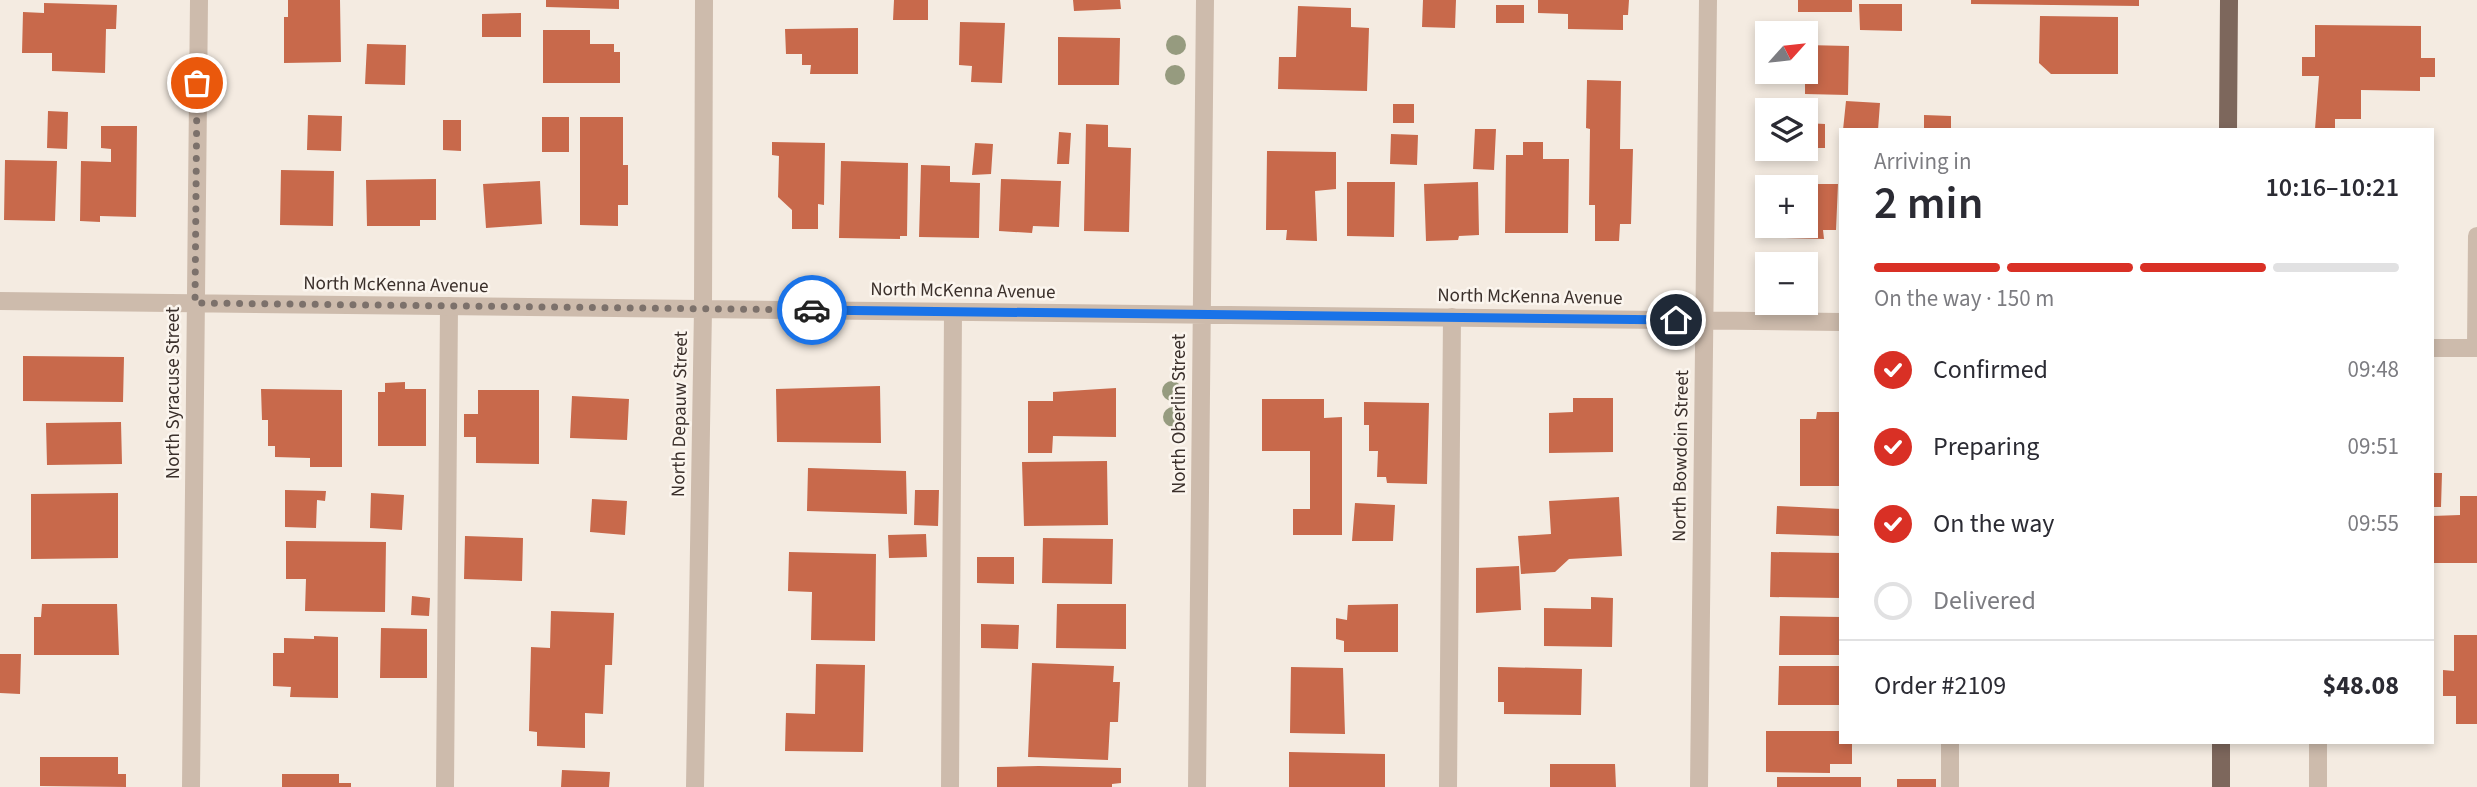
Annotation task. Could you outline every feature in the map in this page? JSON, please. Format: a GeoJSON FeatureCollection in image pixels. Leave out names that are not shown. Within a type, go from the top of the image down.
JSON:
{"type":"FeatureCollection","features":[{"type":"Feature","properties":{"kind":"main road"},"geometry":{"type":"LineString","coordinates":[[2228,128],[2229,0]]}},
{"type":"Feature","properties":{"kind":"main road"},"geometry":{"type":"LineString","coordinates":[[2221,744],[2221,787]]}},
{"type":"Feature","properties":{"kind":"street","name":"North Syracuse Street"},"geometry":{"type":"LineString","coordinates":[[191,787],[198,0]]}},
{"type":"Feature","properties":{"kind":"street","name":"North Depauw Street"},"geometry":{"type":"LineString","coordinates":[[695,787],[703,309],[704,0]]}},
{"type":"Feature","properties":{"kind":"street","name":"North Oberlin Street"},"geometry":{"type":"LineString","coordinates":[[1197,787],[1205,0]]}},
{"type":"Feature","properties":{"kind":"street","name":"North Bowdoin Street"},"geometry":{"type":"LineString","coordinates":[[1699,787],[1709,0]]}},
{"type":"Feature","properties":{"kind":"street"},"geometry":{"type":"LineString","coordinates":[[2434,348],[2476,348],[2477,236]]}},
{"type":"Feature","properties":{"kind":"street","name":"North McKenna Avenue"},"geometry":{"type":"LineString","coordinates":[[0,301],[1839,322]]}},
{"type":"Feature","properties":{"kind":"street"},"geometry":{"type":"LineString","coordinates":[[444,787],[449,306]]}},
{"type":"Feature","properties":{"kind":"street"},"geometry":{"type":"LineString","coordinates":[[950,787],[953,312]]}},
{"type":"Feature","properties":{"kind":"street"},"geometry":{"type":"LineString","coordinates":[[1448,787],[1452,317]]}},
{"type":"Feature","properties":{"kind":"street"},"geometry":{"type":"LineString","coordinates":[[1950,744],[1950,787]]}},
{"type":"Feature","properties":{"kind":"street"},"geometry":{"type":"LineString","coordinates":[[2318,744],[2318,787]]}},
{"type":"Feature","properties":{"kind":"building"},"geometry":{"type":"Polygon","coordinates":[[[288,0],[340,0],[341,62],[284,63],[284,17],[288,17],[288,0]]]}},
{"type":"Feature","properties":{"kind":"building"},"geometry":{"type":"Polygon","coordinates":[[[546,0],[619,0],[619,9],[546,7],[546,0]]]}},
{"type":"Feature","properties":{"kind":"building"},"geometry":{"type":"Polygon","coordinates":[[[894,0],[928,0],[928,20],[893,20],[894,0]]]}},
{"type":"Feature","properties":{"kind":"building"},"geometry":{"type":"Polygon","coordinates":[[[1073,0],[1120,0],[1121,9],[1074,11],[1073,0]]]}},
{"type":"Feature","properties":{"kind":"building"},"geometry":{"type":"Polygon","coordinates":[[[1423,0],[1456,0],[1455,28],[1422,27],[1423,0]]]}},
{"type":"Feature","properties":{"kind":"building"},"geometry":{"type":"Polygon","coordinates":[[[1538,0],[1629,0],[1628,15],[1623,15],[1623,30],[1568,29],[1568,14],[1538,13],[1538,0]]]}},
{"type":"Feature","properties":{"kind":"building"},"geometry":{"type":"Polygon","coordinates":[[[1798,0],[1852,0],[1852,12],[1798,12],[1798,0]]]}},
{"type":"Feature","properties":{"kind":"building"},"geometry":{"type":"Polygon","coordinates":[[[1971,0],[2139,0],[2139,6],[1971,4],[1971,0]]]}},
{"type":"Feature","properties":{"kind":"building"},"geometry":{"type":"Polygon","coordinates":[[[44,3],[117,5],[116,29],[106,29],[105,73],[52,71],[52,53],[22,53],[23,12],[44,13],[44,3]]]}},
{"type":"Feature","properties":{"kind":"building"},"geometry":{"type":"Polygon","coordinates":[[[1859,4],[1902,4],[1902,31],[1860,30],[1859,4]]]}},
{"type":"Feature","properties":{"kind":"building"},"geometry":{"type":"Polygon","coordinates":[[[1496,5],[1524,5],[1524,23],[1496,23],[1496,5]]]}},
{"type":"Feature","properties":{"kind":"building"},"geometry":{"type":"Polygon","coordinates":[[[1298,6],[1351,8],[1351,27],[1369,28],[1367,91],[1278,89],[1279,57],[1296,57],[1298,6]]]}},
{"type":"Feature","properties":{"kind":"building"},"geometry":{"type":"Polygon","coordinates":[[[521,13],[521,37],[482,37],[482,14],[521,13]]]}},
{"type":"Feature","properties":{"kind":"building"},"geometry":{"type":"Polygon","coordinates":[[[2040,16],[2118,17],[2118,74],[2051,74],[2039,63],[2040,16]]]}},
{"type":"Feature","properties":{"kind":"building"},"geometry":{"type":"Polygon","coordinates":[[[960,22],[1005,23],[1002,83],[971,82],[972,66],[959,65],[960,22]]]}},
{"type":"Feature","properties":{"kind":"building"},"geometry":{"type":"Polygon","coordinates":[[[2315,25],[2421,26],[2421,58],[2435,58],[2435,77],[2420,77],[2420,91],[2361,90],[2361,119],[2335,119],[2335,128],[2315,128],[2319,76],[2302,76],[2302,57],[2315,57],[2315,25]]]}},
{"type":"Feature","properties":{"kind":"building"},"geometry":{"type":"Polygon","coordinates":[[[858,28],[858,74],[810,74],[811,65],[802,65],[802,54],[786,54],[785,29],[858,28]]]}},
{"type":"Feature","properties":{"kind":"building"},"geometry":{"type":"Polygon","coordinates":[[[543,30],[590,30],[590,44],[614,44],[614,52],[620,52],[620,83],[543,83],[543,30]]]}},
{"type":"Feature","properties":{"kind":"building"},"geometry":{"type":"Polygon","coordinates":[[[1058,37],[1120,38],[1119,85],[1058,85],[1058,37]]]}},
{"type":"Feature","properties":{"kind":"building"},"geometry":{"type":"Polygon","coordinates":[[[367,44],[406,45],[405,85],[365,84],[367,44]]]}},
{"type":"Feature","properties":{"kind":"building"},"geometry":{"type":"Polygon","coordinates":[[[1818,45],[1849,46],[1848,95],[1805,94],[1805,84],[1818,84],[1818,45]]]}},
{"type":"Feature","properties":{"kind":"building"},"geometry":{"type":"Polygon","coordinates":[[[1587,80],[1621,81],[1620,149],[1633,149],[1631,224],[1620,224],[1619,241],[1595,241],[1595,205],[1589,205],[1590,129],[1586,128],[1587,80]]]}},
{"type":"Feature","properties":{"kind":"building"},"geometry":{"type":"Polygon","coordinates":[[[1846,101],[1880,103],[1878,128],[1843,128],[1846,101]]]}},
{"type":"Feature","properties":{"kind":"building"},"geometry":{"type":"Polygon","coordinates":[[[1393,104],[1414,104],[1414,123],[1393,123],[1393,104]]]}},
{"type":"Feature","properties":{"kind":"building"},"geometry":{"type":"Polygon","coordinates":[[[48,111],[68,112],[67,149],[47,148],[48,111]]]}},
{"type":"Feature","properties":{"kind":"building"},"geometry":{"type":"Polygon","coordinates":[[[308,115],[342,116],[341,151],[307,150],[308,115]]]}},
{"type":"Feature","properties":{"kind":"building"},"geometry":{"type":"Polygon","coordinates":[[[1924,115],[1951,116],[1951,128],[1924,128],[1924,115]]]}},
{"type":"Feature","properties":{"kind":"building"},"geometry":{"type":"Polygon","coordinates":[[[542,117],[569,117],[569,152],[542,152],[542,117]]]}},
{"type":"Feature","properties":{"kind":"building"},"geometry":{"type":"Polygon","coordinates":[[[580,117],[623,117],[623,165],[628,165],[628,205],[618,205],[618,226],[580,225],[580,117]]]}},
{"type":"Feature","properties":{"kind":"building"},"geometry":{"type":"Polygon","coordinates":[[[443,120],[461,120],[461,151],[443,150],[443,120]]]}},
{"type":"Feature","properties":{"kind":"building"},"geometry":{"type":"Polygon","coordinates":[[[1086,124],[1108,125],[1108,147],[1131,148],[1129,232],[1084,231],[1086,124]]]}},
{"type":"Feature","properties":{"kind":"building"},"geometry":{"type":"Polygon","coordinates":[[[1818,124],[1825,124],[1825,148],[1818,148],[1818,124]]]}},
{"type":"Feature","properties":{"kind":"building"},"geometry":{"type":"Polygon","coordinates":[[[101,126],[137,126],[136,217],[100,216],[100,222],[80,221],[81,161],[111,162],[111,149],[101,148],[101,126]]]}},
{"type":"Feature","properties":{"kind":"building"},"geometry":{"type":"Polygon","coordinates":[[[1475,129],[1496,129],[1494,170],[1473,169],[1475,129]]]}},
{"type":"Feature","properties":{"kind":"building"},"geometry":{"type":"Polygon","coordinates":[[[1059,132],[1071,133],[1069,164],[1057,164],[1059,132]]]}},
{"type":"Feature","properties":{"kind":"building"},"geometry":{"type":"Polygon","coordinates":[[[1391,134],[1418,135],[1417,165],[1390,164],[1391,134]]]}},
{"type":"Feature","properties":{"kind":"building"},"geometry":{"type":"Polygon","coordinates":[[[772,142],[825,143],[824,205],[818,204],[818,229],[792,229],[792,210],[778,197],[779,156],[772,155],[772,142]]]}},
{"type":"Feature","properties":{"kind":"building"},"geometry":{"type":"Polygon","coordinates":[[[1523,142],[1543,142],[1543,159],[1569,159],[1568,233],[1505,233],[1506,155],[1523,155],[1523,142]]]}},
{"type":"Feature","properties":{"kind":"building"},"geometry":{"type":"Polygon","coordinates":[[[975,143],[993,144],[991,174],[972,175],[975,143]]]}},
{"type":"Feature","properties":{"kind":"building"},"geometry":{"type":"Polygon","coordinates":[[[1267,151],[1336,152],[1336,189],[1315,191],[1317,241],[1286,240],[1287,230],[1266,230],[1267,151]]]}},
{"type":"Feature","properties":{"kind":"building"},"geometry":{"type":"Polygon","coordinates":[[[5,160],[57,161],[55,221],[4,220],[5,160]]]}},
{"type":"Feature","properties":{"kind":"building"},"geometry":{"type":"Polygon","coordinates":[[[841,161],[908,163],[907,236],[900,236],[900,239],[839,238],[841,161]]]}},
{"type":"Feature","properties":{"kind":"building"},"geometry":{"type":"Polygon","coordinates":[[[921,165],[950,166],[950,182],[980,183],[979,238],[919,237],[921,165]]]}},
{"type":"Feature","properties":{"kind":"building"},"geometry":{"type":"Polygon","coordinates":[[[281,170],[334,171],[333,226],[280,225],[281,170]]]}},
{"type":"Feature","properties":{"kind":"building"},"geometry":{"type":"Polygon","coordinates":[[[436,179],[436,220],[420,220],[420,226],[367,226],[366,180],[436,179]]]}},
{"type":"Feature","properties":{"kind":"building"},"geometry":{"type":"Polygon","coordinates":[[[1001,179],[1061,181],[1059,227],[1033,226],[1032,233],[999,231],[1001,179]]]}},
{"type":"Feature","properties":{"kind":"building"},"geometry":{"type":"Polygon","coordinates":[[[540,181],[542,224],[486,228],[483,184],[540,181]]]}},
{"type":"Feature","properties":{"kind":"building"},"geometry":{"type":"Polygon","coordinates":[[[1347,182],[1395,182],[1394,237],[1347,236],[1347,182]]]}},
{"type":"Feature","properties":{"kind":"building"},"geometry":{"type":"Polygon","coordinates":[[[1478,182],[1479,235],[1459,236],[1458,240],[1426,241],[1424,184],[1478,182]]]}},
{"type":"Feature","properties":{"kind":"building"},"geometry":{"type":"Polygon","coordinates":[[[1818,184],[1838,184],[1836,230],[1823,230],[1824,239],[1785,238],[1818,238],[1818,184]]]}},
{"type":"Feature","properties":{"kind":"building"},"geometry":{"type":"Polygon","coordinates":[[[23,356],[124,357],[123,402],[23,401],[23,356]]]}},
{"type":"Feature","properties":{"kind":"building"},"geometry":{"type":"Polygon","coordinates":[[[405,382],[405,389],[426,389],[426,446],[378,446],[378,392],[385,392],[385,383],[405,382]]]}},
{"type":"Feature","properties":{"kind":"building"},"geometry":{"type":"Polygon","coordinates":[[[880,386],[881,443],[777,442],[776,389],[880,386]]]}},
{"type":"Feature","properties":{"kind":"building"},"geometry":{"type":"Polygon","coordinates":[[[1116,388],[1116,437],[1053,436],[1052,453],[1028,453],[1028,401],[1053,401],[1053,392],[1116,388]]]}},
{"type":"Feature","properties":{"kind":"building"},"geometry":{"type":"Polygon","coordinates":[[[261,389],[342,390],[342,467],[310,467],[310,458],[275,457],[275,446],[268,446],[268,420],[262,420],[261,389]]]}},
{"type":"Feature","properties":{"kind":"building"},"geometry":{"type":"Polygon","coordinates":[[[478,390],[539,390],[539,464],[476,463],[476,437],[464,437],[464,414],[478,414],[478,390]]]}},
{"type":"Feature","properties":{"kind":"building"},"geometry":{"type":"Polygon","coordinates":[[[572,396],[629,399],[627,440],[570,438],[572,396]]]}},
{"type":"Feature","properties":{"kind":"building"},"geometry":{"type":"Polygon","coordinates":[[[1573,398],[1613,398],[1613,452],[1549,453],[1549,413],[1573,412],[1573,398]]]}},
{"type":"Feature","properties":{"kind":"building"},"geometry":{"type":"Polygon","coordinates":[[[1262,399],[1324,399],[1324,418],[1342,417],[1342,535],[1293,535],[1293,509],[1310,509],[1310,451],[1262,451],[1262,399]]]}},
{"type":"Feature","properties":{"kind":"building"},"geometry":{"type":"Polygon","coordinates":[[[1364,402],[1429,403],[1427,484],[1387,483],[1386,477],[1377,477],[1378,451],[1369,451],[1369,425],[1364,425],[1364,402]]]}},
{"type":"Feature","properties":{"kind":"building"},"geometry":{"type":"Polygon","coordinates":[[[1817,412],[1839,412],[1839,486],[1800,486],[1800,419],[1816,419],[1817,412]]]}},
{"type":"Feature","properties":{"kind":"building"},"geometry":{"type":"Polygon","coordinates":[[[121,422],[122,464],[47,465],[46,423],[121,422]]]}},
{"type":"Feature","properties":{"kind":"building"},"geometry":{"type":"Polygon","coordinates":[[[1107,461],[1108,525],[1024,526],[1022,462],[1107,461]]]}},
{"type":"Feature","properties":{"kind":"building"},"geometry":{"type":"Polygon","coordinates":[[[808,468],[906,471],[907,514],[807,511],[808,468]]]}},
{"type":"Feature","properties":{"kind":"building"},"geometry":{"type":"Polygon","coordinates":[[[2434,473],[2442,473],[2441,507],[2434,507],[2434,473]]]}},
{"type":"Feature","properties":{"kind":"building"},"geometry":{"type":"Polygon","coordinates":[[[285,490],[326,491],[325,501],[317,500],[316,528],[285,527],[285,490]]]}},
{"type":"Feature","properties":{"kind":"building"},"geometry":{"type":"Polygon","coordinates":[[[915,490],[939,490],[938,526],[914,525],[915,490]]]}},
{"type":"Feature","properties":{"kind":"building"},"geometry":{"type":"Polygon","coordinates":[[[118,493],[118,558],[31,559],[31,494],[118,493]]]}},
{"type":"Feature","properties":{"kind":"building"},"geometry":{"type":"Polygon","coordinates":[[[371,493],[404,495],[402,530],[370,528],[371,493]]]}},
{"type":"Feature","properties":{"kind":"building"},"geometry":{"type":"Polygon","coordinates":[[[2460,496],[2477,496],[2477,563],[2434,563],[2434,516],[2460,515],[2460,496]]]}},
{"type":"Feature","properties":{"kind":"building"},"geometry":{"type":"Polygon","coordinates":[[[1619,497],[1622,556],[1569,559],[1555,572],[1521,574],[1518,536],[1551,534],[1549,501],[1619,497]]]}},
{"type":"Feature","properties":{"kind":"building"},"geometry":{"type":"Polygon","coordinates":[[[592,499],[627,501],[625,535],[590,532],[592,499]]]}},
{"type":"Feature","properties":{"kind":"building"},"geometry":{"type":"Polygon","coordinates":[[[1355,503],[1395,505],[1393,541],[1352,541],[1355,503]]]}},
{"type":"Feature","properties":{"kind":"building"},"geometry":{"type":"Polygon","coordinates":[[[1777,506],[1839,509],[1839,536],[1776,534],[1777,506]]]}},
{"type":"Feature","properties":{"kind":"building"},"geometry":{"type":"Polygon","coordinates":[[[926,534],[927,557],[889,558],[888,535],[926,534]]]}},
{"type":"Feature","properties":{"kind":"building"},"geometry":{"type":"Polygon","coordinates":[[[465,536],[523,538],[522,581],[464,579],[465,536]]]}},
{"type":"Feature","properties":{"kind":"building"},"geometry":{"type":"Polygon","coordinates":[[[1043,538],[1113,539],[1112,584],[1042,583],[1043,538]]]}},
{"type":"Feature","properties":{"kind":"building"},"geometry":{"type":"Polygon","coordinates":[[[286,541],[386,542],[385,612],[305,611],[306,579],[286,579],[286,541]]]}},
{"type":"Feature","properties":{"kind":"building"},"geometry":{"type":"Polygon","coordinates":[[[789,552],[876,554],[875,641],[811,640],[812,592],[788,591],[789,552]]]}},
{"type":"Feature","properties":{"kind":"building"},"geometry":{"type":"Polygon","coordinates":[[[1771,552],[1839,553],[1839,598],[1770,597],[1771,552]]]}},
{"type":"Feature","properties":{"kind":"building"},"geometry":{"type":"Polygon","coordinates":[[[977,557],[1014,557],[1014,584],[977,583],[977,557]]]}},
{"type":"Feature","properties":{"kind":"building"},"geometry":{"type":"Polygon","coordinates":[[[1519,566],[1521,610],[1476,613],[1476,568],[1519,566]]]}},
{"type":"Feature","properties":{"kind":"building"},"geometry":{"type":"Polygon","coordinates":[[[412,596],[430,598],[429,616],[411,615],[412,596]]]}},
{"type":"Feature","properties":{"kind":"building"},"geometry":{"type":"Polygon","coordinates":[[[1591,597],[1613,598],[1612,647],[1544,646],[1544,608],[1591,609],[1591,597]]]}},
{"type":"Feature","properties":{"kind":"building"},"geometry":{"type":"Polygon","coordinates":[[[42,604],[117,604],[119,655],[34,655],[34,617],[41,617],[42,604]]]}},
{"type":"Feature","properties":{"kind":"building"},"geometry":{"type":"Polygon","coordinates":[[[1057,604],[1126,604],[1126,649],[1056,648],[1057,604]]]}},
{"type":"Feature","properties":{"kind":"building"},"geometry":{"type":"Polygon","coordinates":[[[1398,604],[1398,652],[1344,652],[1344,641],[1336,639],[1336,618],[1347,620],[1348,605],[1398,604]]]}},
{"type":"Feature","properties":{"kind":"building"},"geometry":{"type":"Polygon","coordinates":[[[551,611],[614,613],[612,665],[605,665],[603,714],[585,713],[585,748],[537,746],[537,732],[529,731],[531,647],[550,648],[551,611]]]}},
{"type":"Feature","properties":{"kind":"building"},"geometry":{"type":"Polygon","coordinates":[[[1780,616],[1839,617],[1839,655],[1779,655],[1780,616]]]}},
{"type":"Feature","properties":{"kind":"building"},"geometry":{"type":"Polygon","coordinates":[[[981,624],[1019,625],[1018,649],[981,648],[981,624]]]}},
{"type":"Feature","properties":{"kind":"building"},"geometry":{"type":"Polygon","coordinates":[[[381,628],[427,629],[427,678],[380,678],[381,628]]]}},
{"type":"Feature","properties":{"kind":"building"},"geometry":{"type":"Polygon","coordinates":[[[2454,635],[2477,635],[2477,724],[2456,724],[2456,696],[2443,696],[2443,670],[2454,671],[2454,635]]]}},
{"type":"Feature","properties":{"kind":"building"},"geometry":{"type":"Polygon","coordinates":[[[314,636],[338,637],[338,698],[290,697],[291,687],[273,686],[273,653],[284,653],[284,638],[314,639],[314,636]]]}},
{"type":"Feature","properties":{"kind":"building"},"geometry":{"type":"Polygon","coordinates":[[[0,654],[21,654],[20,694],[0,693],[0,654]]]}},
{"type":"Feature","properties":{"kind":"building"},"geometry":{"type":"Polygon","coordinates":[[[1032,663],[1114,666],[1113,682],[1120,682],[1118,722],[1110,722],[1108,760],[1028,757],[1032,663]]]}},
{"type":"Feature","properties":{"kind":"building"},"geometry":{"type":"Polygon","coordinates":[[[816,664],[865,665],[863,752],[785,751],[786,713],[815,714],[816,664]]]}},
{"type":"Feature","properties":{"kind":"building"},"geometry":{"type":"Polygon","coordinates":[[[1779,666],[1839,666],[1839,705],[1778,705],[1779,666]]]}},
{"type":"Feature","properties":{"kind":"building"},"geometry":{"type":"Polygon","coordinates":[[[1291,667],[1343,668],[1345,734],[1290,733],[1291,667]]]}},
{"type":"Feature","properties":{"kind":"building"},"geometry":{"type":"Polygon","coordinates":[[[1498,667],[1582,669],[1581,715],[1504,714],[1504,702],[1498,702],[1498,667]]]}},
{"type":"Feature","properties":{"kind":"building"},"geometry":{"type":"Polygon","coordinates":[[[1766,731],[1839,731],[1839,744],[1852,744],[1852,764],[1830,764],[1830,773],[1766,772],[1766,731]]]}},
{"type":"Feature","properties":{"kind":"building"},"geometry":{"type":"Polygon","coordinates":[[[1289,752],[1385,754],[1385,787],[1289,787],[1289,752]]]}},
{"type":"Feature","properties":{"kind":"building"},"geometry":{"type":"Polygon","coordinates":[[[40,757],[118,757],[118,774],[126,774],[126,787],[40,786],[40,757]]]}},
{"type":"Feature","properties":{"kind":"building"},"geometry":{"type":"Polygon","coordinates":[[[1550,764],[1615,764],[1616,787],[1550,787],[1550,764]]]}},
{"type":"Feature","properties":{"kind":"building"},"geometry":{"type":"Polygon","coordinates":[[[997,767],[1121,768],[1121,783],[1112,784],[1112,787],[997,787],[997,767]]]}},
{"type":"Feature","properties":{"kind":"building"},"geometry":{"type":"Polygon","coordinates":[[[562,770],[610,772],[609,787],[561,787],[562,770]]]}},
{"type":"Feature","properties":{"kind":"building"},"geometry":{"type":"Polygon","coordinates":[[[282,774],[339,774],[339,783],[351,783],[351,787],[282,787],[282,774]]]}},
{"type":"Feature","properties":{"kind":"building"},"geometry":{"type":"Polygon","coordinates":[[[1777,777],[1861,777],[1861,787],[1777,787],[1777,777]]]}},
{"type":"Feature","properties":{"kind":"building"},"geometry":{"type":"Polygon","coordinates":[[[1897,779],[1936,779],[1936,787],[1897,787],[1897,779]]]}},
{"type":"Feature","properties":{"kind":"way so far"},"geometry":{"type":"LineString","coordinates":[[197,83],[195,303],[812,310]]}},
{"type":"Feature","properties":{"kind":"route"},"geometry":{"type":"LineString","coordinates":[[812,310],[1676,320]]}}]}
